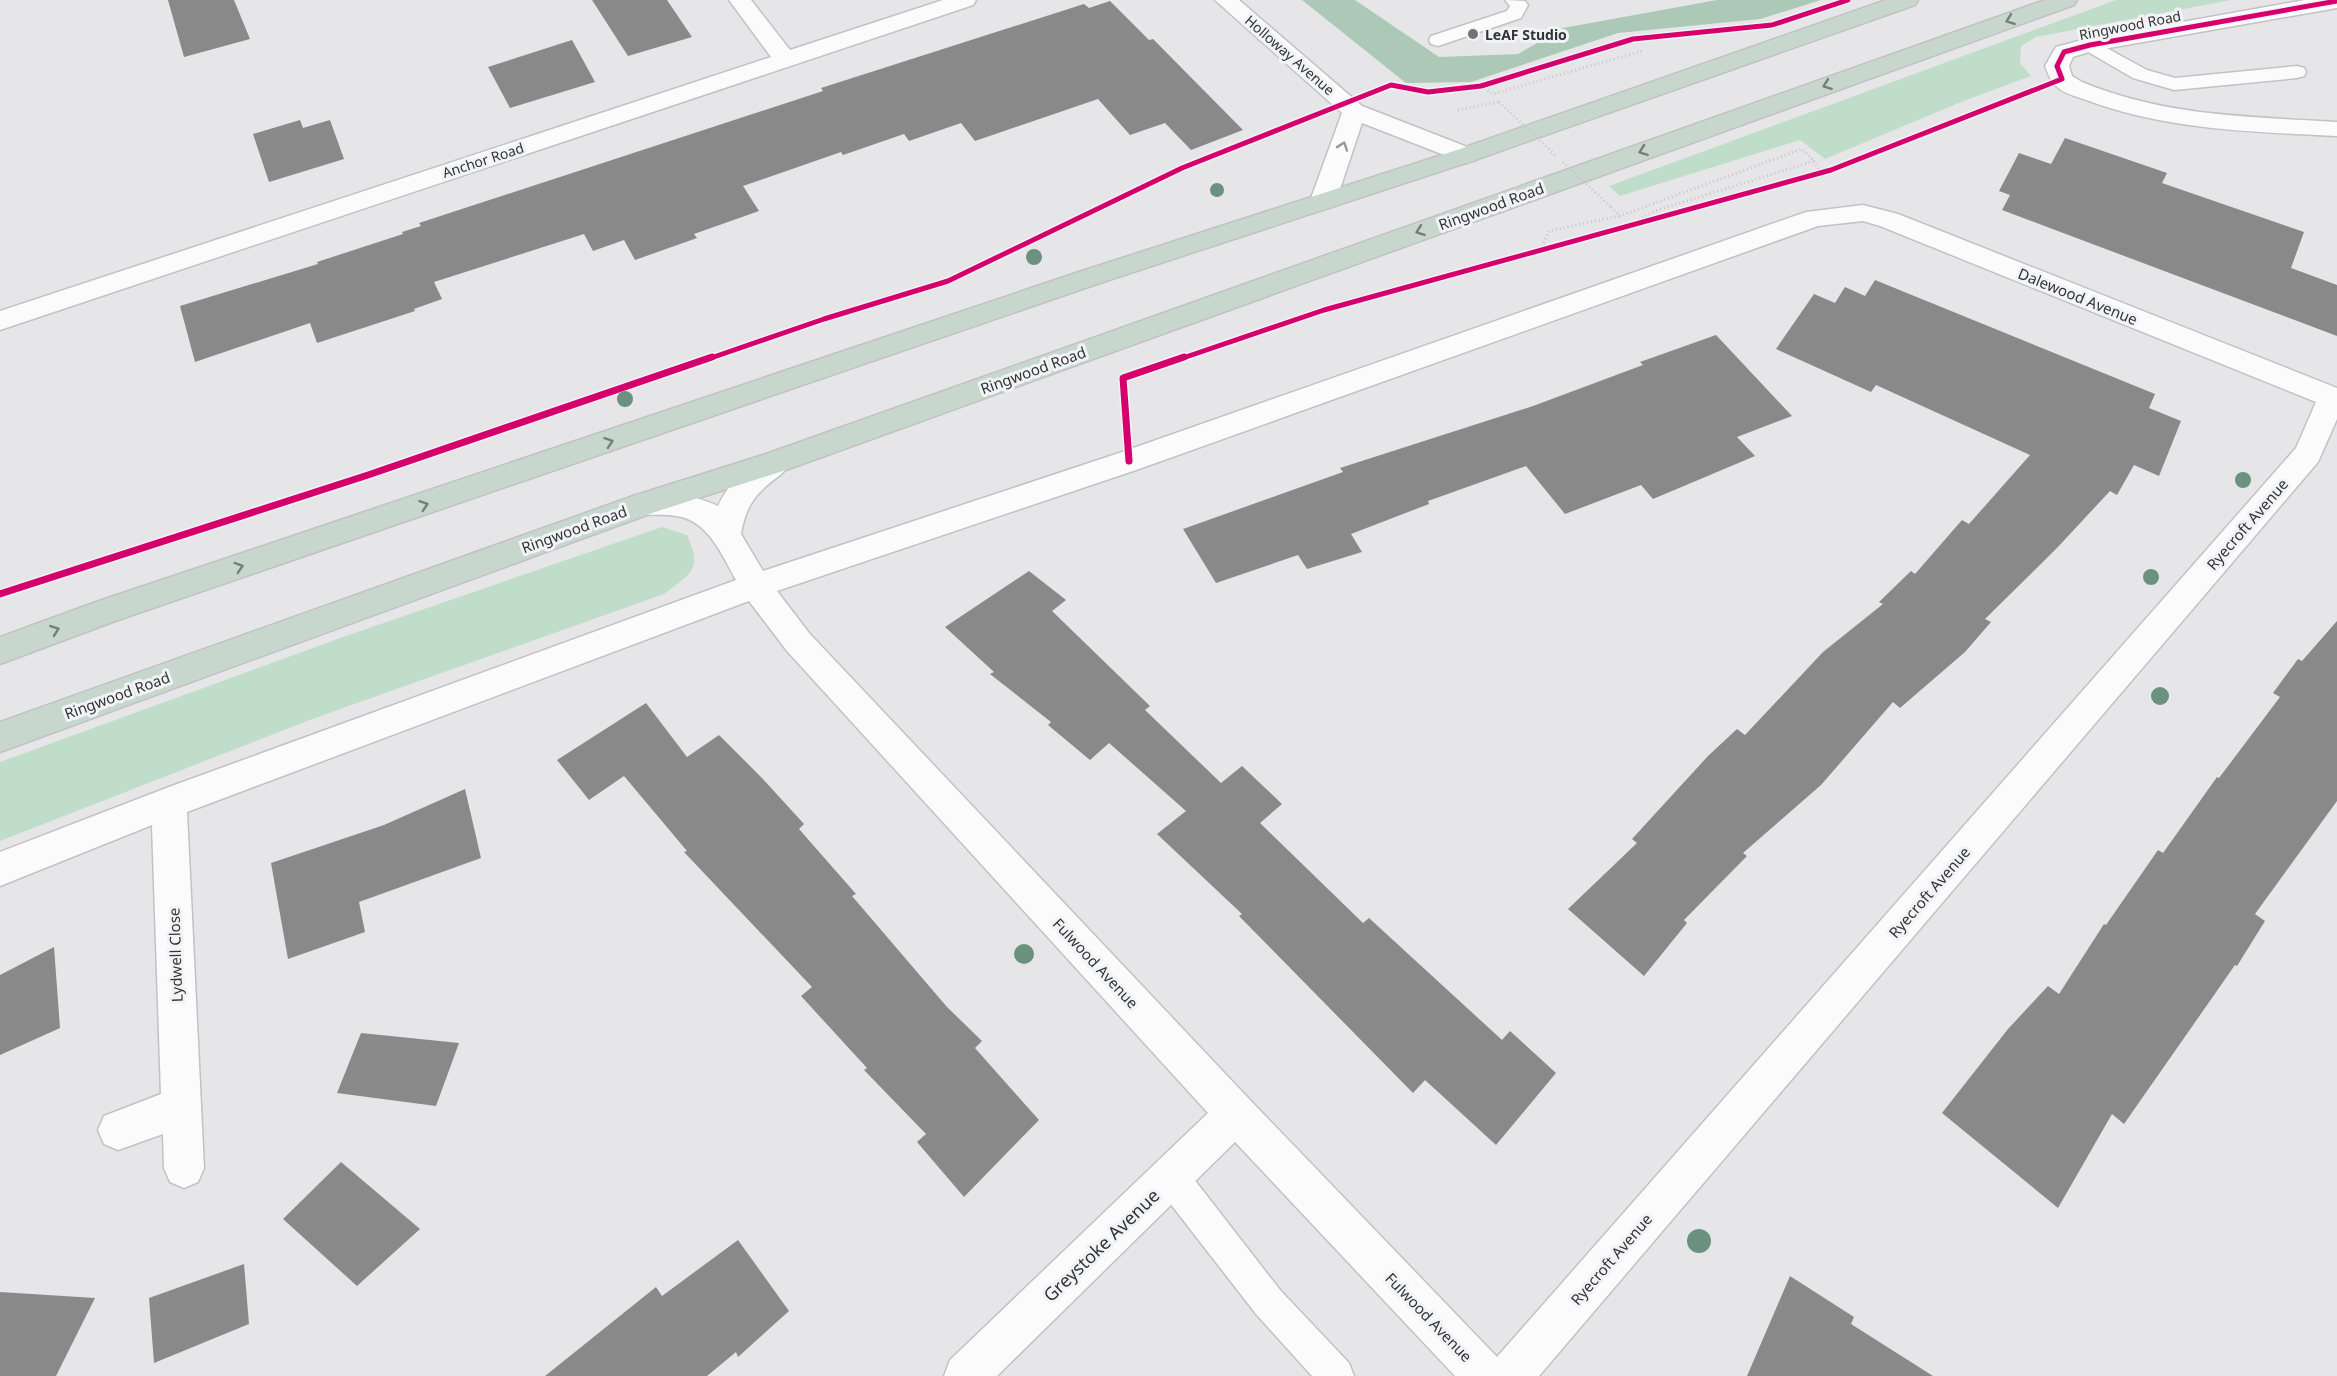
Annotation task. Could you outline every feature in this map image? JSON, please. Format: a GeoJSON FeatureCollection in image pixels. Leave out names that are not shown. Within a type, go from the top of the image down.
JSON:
{"type":"FeatureCollection","features":[{"type":"Feature","properties":{"kind":"highway"},"geometry":{"type":"LineString","coordinates":[[0,651],[107,611],[1090,277],[1466,155],[1907,0]]}},
{"type":"Feature","properties":{"kind":"highway","name":"Ringwood Road"},"geometry":{"type":"LineString","coordinates":[[0,737],[644,504],[776,462],[2066,0]]}},
{"type":"Feature","properties":{"kind":"street"},"geometry":{"type":"LineString","coordinates":[[740,0],[785,59]]}},
{"type":"Feature","properties":{"kind":"street","name":"Anchor Road"},"geometry":{"type":"LineString","coordinates":[[0,321],[965,0]]}},
{"type":"Feature","properties":{"kind":"street","name":"Holloway Avenue"},"geometry":{"type":"LineString","coordinates":[[1226,0],[1354,111],[1466,155]]}},
{"type":"Feature","properties":{"kind":"street","name":"Ringwood Road"},"geometry":{"type":"LineString","coordinates":[[2337,1],[2090,45],[2064,52],[2057,66],[2062,79],[2071,86],[2109,102],[2199,120],[2337,129]]}},
{"type":"Feature","properties":{"kind":"street"},"geometry":{"type":"LineString","coordinates":[[1323,201],[1354,111]]}},
{"type":"Feature","properties":{"kind":"street","name":"Dalewood Avenue"},"geometry":{"type":"LineString","coordinates":[[755,586],[1130,461],[1815,218],[1863,213],[1889,220],[2334,398]]}},
{"type":"Feature","properties":{"kind":"street","name":"Ryecroft Avenue"},"geometry":{"type":"LineString","coordinates":[[1510,1376],[2308,454],[2334,398]]}},
{"type":"Feature","properties":{"kind":"street"},"geometry":{"type":"LineString","coordinates":[[726,535],[729,512],[745,485],[776,462]]}},
{"type":"Feature","properties":{"kind":"street","name":"Fulwood Avenue"},"geometry":{"type":"LineString","coordinates":[[644,504],[677,504],[707,514],[726,535],[755,586],[798,642],[1236,1114],[1485,1376]]}},
{"type":"Feature","properties":{"kind":"street"},"geometry":{"type":"LineString","coordinates":[[0,870],[169,803],[755,586]]}},
{"type":"Feature","properties":{"kind":"street","name":"Lydwell Close"},"geometry":{"type":"LineString","coordinates":[[169,803],[184,1168]]}},
{"type":"Feature","properties":{"kind":"street"},"geometry":{"type":"LineString","coordinates":[[118,1130],[181,1107]]}},
{"type":"Feature","properties":{"kind":"street","name":"Greystoke Avenue"},"geometry":{"type":"LineString","coordinates":[[966,1376],[1236,1114]]}},
{"type":"Feature","properties":{"kind":"lane"},"geometry":{"type":"LineString","coordinates":[[1438,40],[1515,14],[1519,5],[1514,0]]}},
{"type":"Feature","properties":{"kind":"lane"},"geometry":{"type":"LineString","coordinates":[[2090,45],[2140,74],[2174,84],[2297,72]]}},
{"type":"Feature","properties":{"kind":"lane"},"geometry":{"type":"LineString","coordinates":[[1171,1177],[1268,1302],[1336,1376]]}},
{"type":"Feature","properties":{"kind":"path"},"geometry":{"type":"LineString","coordinates":[[1470,87],[1492,82]]}},
{"type":"Feature","properties":{"kind":"path"},"geometry":{"type":"LineString","coordinates":[[1453,111],[1499,102],[1555,155]]}},
{"type":"Feature","properties":{"kind":"path"},"geometry":{"type":"LineString","coordinates":[[1540,250],[1549,231],[1620,216],[1802,149],[1814,160],[1821,172]]}},
{"type":"Feature","properties":{"kind":"path"},"geometry":{"type":"LineString","coordinates":[[1627,226],[1655,211],[1814,160]]}},
{"type":"Feature","properties":{"kind":"path"},"geometry":{"type":"LineString","coordinates":[[1563,162],[1620,216]]}},
{"type":"Feature","properties":{"kind":"path"},"geometry":{"type":"LineString","coordinates":[[1810,176],[1831,170]]}},
{"type":"Feature","properties":{"kind":"path"},"geometry":{"type":"LineString","coordinates":[[1616,229],[1718,201]]}},
{"type":"Feature","properties":{"kind":"path"},"geometry":{"type":"LineString","coordinates":[[1529,253],[1551,247]]}},
{"type":"Feature","properties":{"kind":"green space"},"geometry":{"type":"Polygon","coordinates":[[[1302,0],[1355,0],[1439,57],[1518,54],[1563,28],[1717,0],[1821,0],[1760,19],[1618,33],[1471,82],[1406,83],[1302,0]]]}},
{"type":"Feature","properties":{"kind":"green space"},"geometry":{"type":"Polygon","coordinates":[[[2116,0],[2231,0],[2036,37],[2021,46],[2020,63],[2031,76],[1966,100],[1825,159],[1800,140],[1620,196],[1609,186],[2116,0]]]}},
{"type":"Feature","properties":{"kind":"green space"},"geometry":{"type":"Polygon","coordinates":[[[662,527],[687,535],[694,556],[692,570],[664,594],[315,718],[0,841],[0,762],[343,637],[662,527]]]}},
{"type":"Feature","properties":{"kind":"building"},"geometry":{"type":"Polygon","coordinates":[[[168,0],[234,0],[250,39],[184,57],[168,0]]]}},
{"type":"Feature","properties":{"kind":"building"},"geometry":{"type":"Polygon","coordinates":[[[592,0],[667,0],[692,37],[628,56],[592,0]]]}},
{"type":"Feature","properties":{"kind":"building"},"geometry":{"type":"Polygon","coordinates":[[[1110,1],[1149,40],[1153,39],[1243,130],[1191,150],[1165,123],[1130,135],[1098,99],[975,141],[961,123],[909,141],[904,134],[843,155],[841,152],[743,186],[759,211],[694,234],[697,238],[635,260],[624,240],[593,251],[584,234],[434,282],[442,299],[414,309],[415,311],[317,343],[310,323],[195,362],[180,306],[318,264],[317,262],[403,234],[402,232],[421,226],[419,223],[823,91],[821,88],[1084,4],[1089,8],[1110,1]]]}},
{"type":"Feature","properties":{"kind":"building"},"geometry":{"type":"Polygon","coordinates":[[[572,40],[595,82],[510,108],[488,67],[572,40]]]}},
{"type":"Feature","properties":{"kind":"building"},"geometry":{"type":"Polygon","coordinates":[[[300,120],[303,128],[330,120],[344,159],[269,182],[253,134],[300,120]]]}},
{"type":"Feature","properties":{"kind":"building"},"geometry":{"type":"Polygon","coordinates":[[[2065,138],[2167,173],[2162,183],[2304,232],[2291,268],[2337,285],[2337,336],[2002,210],[2010,195],[1999,191],[2019,153],[2051,164],[2065,138]]]}},
{"type":"Feature","properties":{"kind":"building"},"geometry":{"type":"Polygon","coordinates":[[[1875,280],[2155,394],[2149,408],[2181,421],[2159,476],[2134,465],[2117,495],[2110,491],[2056,549],[1985,619],[1991,622],[1965,652],[1900,708],[1893,702],[1821,785],[1743,853],[1747,856],[1684,920],[1687,923],[1644,976],[1568,909],[1637,843],[1632,839],[1708,756],[1737,729],[1745,735],[1823,652],[1883,604],[1879,602],[1911,571],[1915,574],[1962,520],[1969,524],[2030,455],[1876,385],[1871,392],[1776,349],[1814,294],[1835,303],[1845,287],[1865,296],[1875,280]]]}},
{"type":"Feature","properties":{"kind":"building"},"geometry":{"type":"Polygon","coordinates":[[[1716,335],[1792,416],[1737,437],[1755,456],[1653,499],[1641,485],[1565,514],[1526,466],[1428,501],[1429,504],[1351,534],[1362,552],[1307,569],[1298,555],[1216,583],[1183,529],[1343,472],[1340,468],[1533,406],[1643,365],[1640,362],[1716,335]]]}},
{"type":"Feature","properties":{"kind":"building"},"geometry":{"type":"Polygon","coordinates":[[[1029,571],[1066,600],[1052,611],[1150,706],[1145,710],[1221,783],[1242,766],[1282,804],[1260,823],[1363,923],[1369,918],[1502,1040],[1510,1031],[1556,1073],[1496,1145],[1425,1080],[1413,1093],[1239,916],[1242,914],[1157,834],[1186,811],[1109,743],[1090,760],[1048,725],[1051,722],[990,674],[994,672],[945,627],[1029,571]]]}},
{"type":"Feature","properties":{"kind":"building"},"geometry":{"type":"Polygon","coordinates":[[[2337,621],[2337,801],[2255,914],[2265,921],[2237,966],[2235,965],[2124,1124],[2112,1114],[2058,1208],[1942,1113],[2008,1029],[2048,986],[2059,994],[2104,924],[2106,925],[2158,850],[2163,853],[2217,777],[2219,778],[2280,697],[2273,693],[2298,659],[2302,661],[2337,621]]]}},
{"type":"Feature","properties":{"kind":"building"},"geometry":{"type":"Polygon","coordinates":[[[646,703],[687,757],[719,735],[761,777],[804,824],[799,829],[856,894],[852,896],[947,1007],[982,1041],[975,1048],[1039,1120],[964,1197],[917,1142],[926,1134],[864,1070],[867,1068],[801,996],[812,987],[684,852],[687,851],[624,776],[589,800],[557,760],[646,703]]]}},
{"type":"Feature","properties":{"kind":"building"},"geometry":{"type":"Polygon","coordinates":[[[465,789],[481,858],[359,902],[365,932],[288,959],[271,863],[384,825],[465,789]]]}},
{"type":"Feature","properties":{"kind":"building"},"geometry":{"type":"Polygon","coordinates":[[[54,947],[60,1028],[0,1055],[0,975],[54,947]]]}},
{"type":"Feature","properties":{"kind":"building"},"geometry":{"type":"Polygon","coordinates":[[[361,1033],[459,1043],[436,1106],[337,1093],[361,1033]]]}},
{"type":"Feature","properties":{"kind":"building"},"geometry":{"type":"Polygon","coordinates":[[[341,1162],[420,1229],[357,1286],[283,1219],[341,1162]]]}},
{"type":"Feature","properties":{"kind":"building"},"geometry":{"type":"Polygon","coordinates":[[[738,1240],[789,1311],[738,1357],[736,1352],[707,1376],[545,1376],[656,1287],[662,1296],[738,1240]]]}},
{"type":"Feature","properties":{"kind":"building"},"geometry":{"type":"Polygon","coordinates":[[[244,1264],[249,1324],[154,1363],[149,1298],[244,1264]]]}},
{"type":"Feature","properties":{"kind":"building"},"geometry":{"type":"Polygon","coordinates":[[[1790,1276],[1854,1317],[1851,1324],[1933,1376],[1747,1376],[1790,1276]]]}},
{"type":"Feature","properties":{"kind":"building"},"geometry":{"type":"Polygon","coordinates":[[[0,1292],[95,1298],[56,1376],[0,1376],[0,1292]]]}},
{"type":"Feature","properties":{"kind":"cycle path"},"geometry":{"type":"LineString","coordinates":[[0,594],[368,475],[824,319],[948,281],[1182,168],[1391,85],[1428,92],[1481,86],[1633,39],[1772,25],[1848,0]]}},
{"type":"Feature","properties":{"kind":"cycle path"},"geometry":{"type":"LineString","coordinates":[[1129,461],[1123,378],[1324,310],[1831,170],[2062,79],[2057,66],[2064,52],[2090,45],[2337,1]]}},
{"type":"Feature","properties":{"kind":"place","name":"LeAF Studio"},"geometry":{"type":"Point","coordinates":[1473,34]}}]}
